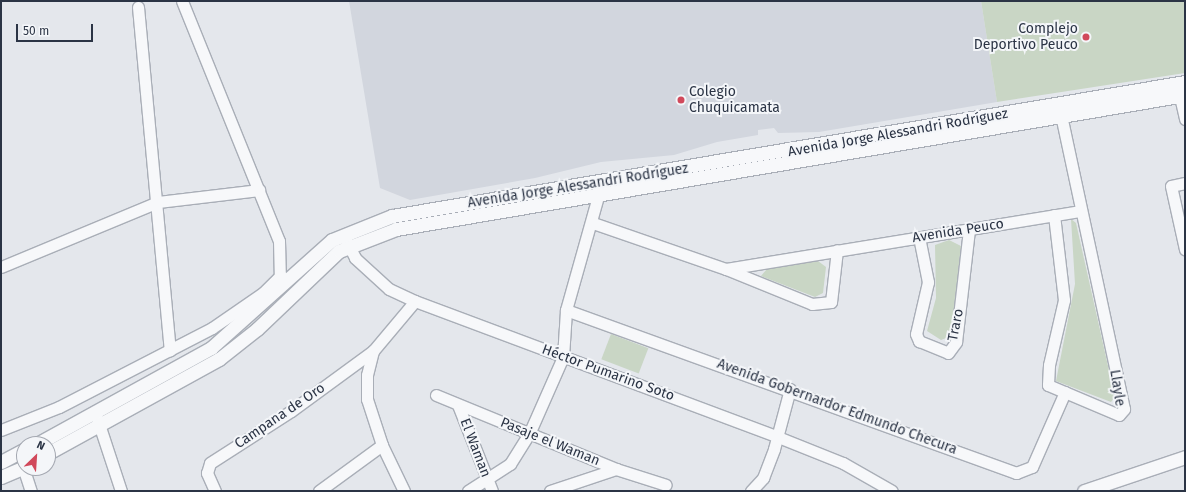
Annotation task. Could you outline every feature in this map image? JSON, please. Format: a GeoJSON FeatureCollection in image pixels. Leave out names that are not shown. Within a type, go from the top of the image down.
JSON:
{"type":"FeatureCollection","features":[{"type":"Feature","properties":{"kind":"street"},"geometry":{"type":"LineString","coordinates":[[1,430],[60,408],[170,351],[239,310],[281,281],[279,241],[182,1]]}},
{"type":"Feature","properties":{"kind":"street"},"geometry":{"type":"LineString","coordinates":[[138,7],[170,351]]}},
{"type":"Feature","properties":{"kind":"street"},"geometry":{"type":"LineString","coordinates":[[1182,89],[1185,119]]}},
{"type":"Feature","properties":{"kind":"street","name":"Avenida Jorge Alessandri Rodríguez"},"geometry":{"type":"LineString","coordinates":[[56,436],[98,419],[219,359],[348,247],[396,229],[1061,116],[1182,89]]}},
{"type":"Feature","properties":{"kind":"street","name":"Avenida Jorge Alessandri Rodríguez"},"geometry":{"type":"LineString","coordinates":[[56,448],[98,419],[211,348],[281,281],[344,232],[392,216],[1182,89]]}},
{"type":"Feature","properties":{"kind":"street","name":"Llayle"},"geometry":{"type":"LineString","coordinates":[[1054,215],[1064,300],[1049,366],[1048,386],[1119,415],[1124,409],[1079,211],[1061,116]]}},
{"type":"Feature","properties":{"kind":"street"},"geometry":{"type":"LineString","coordinates":[[468,491],[490,486],[510,464],[529,434],[563,357],[566,310],[593,223],[597,195],[604,181]]}},
{"type":"Feature","properties":{"kind":"street"},"geometry":{"type":"LineString","coordinates":[[1185,183],[1171,186],[1185,249]]}},
{"type":"Feature","properties":{"kind":"street"},"geometry":{"type":"LineString","coordinates":[[1,267],[157,202],[259,190]]}},
{"type":"Feature","properties":{"kind":"street","name":"Avenida Peuco"},"geometry":{"type":"LineString","coordinates":[[726,269],[1079,211]]}},
{"type":"Feature","properties":{"kind":"street","name":"Avenida Peuco"},"geometry":{"type":"LineString","coordinates":[[593,223],[726,269],[812,304],[831,302],[837,250]]}},
{"type":"Feature","properties":{"kind":"street","name":"Traro"},"geometry":{"type":"LineString","coordinates":[[919,237],[928,282],[916,334],[919,341],[948,353],[956,342],[969,229]]}},
{"type":"Feature","properties":{"kind":"street","name":"Héctor Pumarino Soto"},"geometry":{"type":"LineString","coordinates":[[344,232],[348,247],[389,289],[415,301],[778,437],[843,463],[892,491]]}},
{"type":"Feature","properties":{"kind":"street","name":"Campana de Oro"},"geometry":{"type":"LineString","coordinates":[[215,491],[207,473],[210,462],[291,411],[373,351],[415,301]]}},
{"type":"Feature","properties":{"kind":"street","name":"Avenida Gobernardor Edmundo Checura"},"geometry":{"type":"LineString","coordinates":[[566,310],[790,389],[1016,473],[1032,468],[1065,392]]}},
{"type":"Feature","properties":{"kind":"street"},"geometry":{"type":"LineString","coordinates":[[373,351],[367,399],[382,445],[404,491]]}},
{"type":"Feature","properties":{"kind":"street"},"geometry":{"type":"LineString","coordinates":[[751,491],[763,478],[778,437],[790,389]]}},
{"type":"Feature","properties":{"kind":"street","name":"Pasaje el Waman"},"geometry":{"type":"LineString","coordinates":[[436,395],[616,469],[666,485]]}},
{"type":"Feature","properties":{"kind":"street","name":"El Waman"},"geometry":{"type":"LineString","coordinates":[[458,405],[490,486]]}},
{"type":"Feature","properties":{"kind":"street"},"geometry":{"type":"LineString","coordinates":[[98,419],[122,491]]}},
{"type":"Feature","properties":{"kind":"street"},"geometry":{"type":"LineString","coordinates":[[319,491],[382,445]]}},
{"type":"Feature","properties":{"kind":"street"},"geometry":{"type":"LineString","coordinates":[[1,462],[16,454]]}},
{"type":"Feature","properties":{"kind":"street"},"geometry":{"type":"LineString","coordinates":[[1084,491],[1185,457]]}},
{"type":"Feature","properties":{"kind":"street"},"geometry":{"type":"LineString","coordinates":[[550,491],[616,469]]}},
{"type":"Feature","properties":{"kind":"street"},"geometry":{"type":"LineString","coordinates":[[1,477],[16,470]]}},
{"type":"Feature","properties":{"kind":"street"},"geometry":{"type":"LineString","coordinates":[[27,476],[31,491]]}},
{"type":"Feature","properties":{"kind":"shaded area","name":"Colegio Chuquicamata"},"geometry":{"type":"Polygon","coordinates":[[[349,1],[981,1],[997,102],[819,132],[778,133],[774,128],[758,130],[758,135],[717,142],[674,155],[601,162],[535,178],[410,200],[380,188],[349,1]]]}},
{"type":"Feature","properties":{"kind":"green space","name":"Complejo Deportivo Peuco"},"geometry":{"type":"Polygon","coordinates":[[[981,1],[1185,1],[1185,73],[997,102],[981,1]]]}},
{"type":"Feature","properties":{"kind":"green space"},"geometry":{"type":"Polygon","coordinates":[[[1071,219],[1076,223],[1115,397],[1111,402],[1056,381],[1075,284],[1071,219]]]}},
{"type":"Feature","properties":{"kind":"green space"},"geometry":{"type":"Polygon","coordinates":[[[949,240],[961,246],[951,336],[941,340],[927,331],[936,298],[935,245],[949,240]]]}},
{"type":"Feature","properties":{"kind":"green space"},"geometry":{"type":"Polygon","coordinates":[[[818,261],[826,267],[823,293],[815,297],[761,276],[767,269],[818,261]]]}},
{"type":"Feature","properties":{"kind":"green space"},"geometry":{"type":"Polygon","coordinates":[[[611,334],[648,348],[639,374],[601,359],[611,334]]]}},
{"type":"Feature","properties":{"kind":"place","name":"Complejo Deportivo Peuco"},"geometry":{"type":"Point","coordinates":[1086,37]}},
{"type":"Feature","properties":{"kind":"place","name":"Colegio Chuquicamata"},"geometry":{"type":"Point","coordinates":[681,100]}}]}
